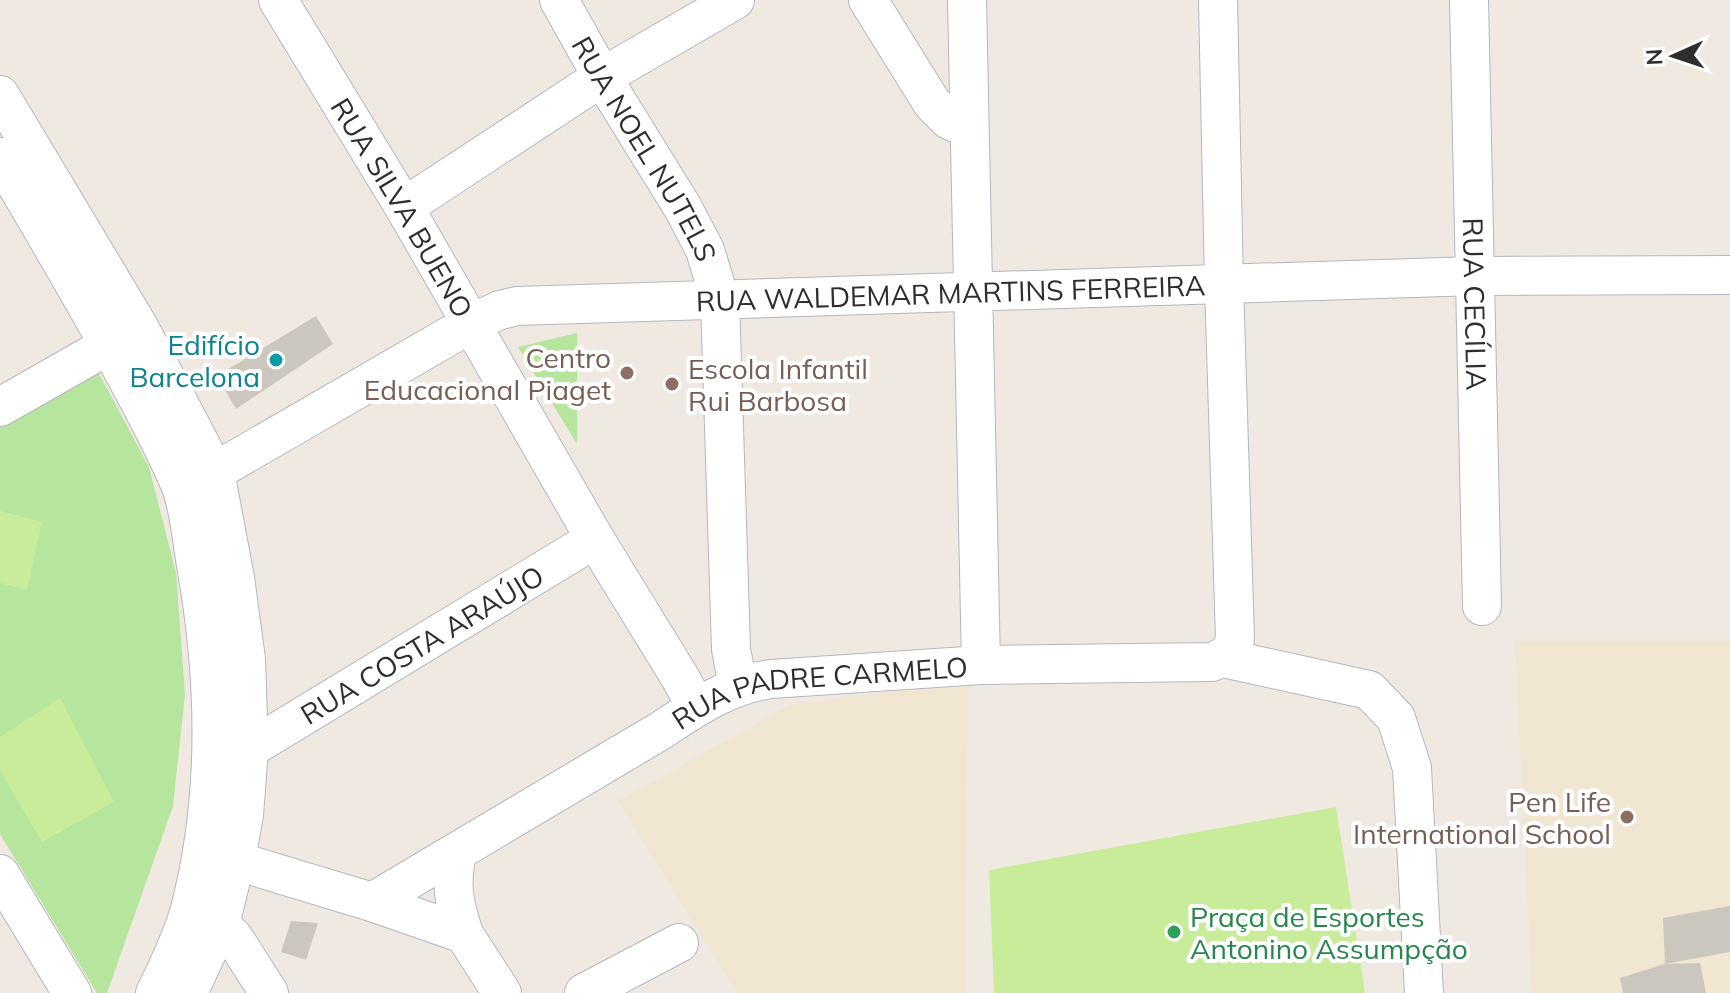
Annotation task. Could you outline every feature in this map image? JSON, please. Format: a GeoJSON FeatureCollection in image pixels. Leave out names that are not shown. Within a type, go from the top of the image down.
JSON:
{"type":"FeatureCollection","features":[{"type":"Feature","properties":{"kind":"street","name":"RUA SILVA BUENO"},"geometry":{"type":"LineString","coordinates":[[278,0],[404,207],[595,539],[696,707]]}},
{"type":"Feature","properties":{"kind":"street","name":"RUA NOEL NUTELS"},"geometry":{"type":"LineString","coordinates":[[559,0],[602,77],[683,208],[705,250],[720,300],[731,649],[738,687]]}},
{"type":"Feature","properties":{"kind":"street"},"geometry":{"type":"LineString","coordinates":[[404,207],[602,77],[735,0]]}},
{"type":"Feature","properties":{"kind":"street"},"geometry":{"type":"LineString","coordinates":[[868,0],[932,103],[949,120],[969,129]]}},
{"type":"Feature","properties":{"kind":"street"},"geometry":{"type":"LineString","coordinates":[[967,0],[981,665]]}},
{"type":"Feature","properties":{"kind":"street"},"geometry":{"type":"LineString","coordinates":[[1218,0],[1235,639],[1232,650],[1223,658]]}},
{"type":"Feature","properties":{"kind":"street","name":"RUA CECÍLIA"},"geometry":{"type":"LineString","coordinates":[[1469,0],[1482,606]]}},
{"type":"Feature","properties":{"kind":"street"},"geometry":{"type":"LineString","coordinates":[[0,95],[199,481],[235,578],[246,659],[249,749],[244,815],[219,855],[188,993]]}},
{"type":"Feature","properties":{"kind":"street"},"geometry":{"type":"LineString","coordinates":[[0,157],[124,336]]}},
{"type":"Feature","properties":{"kind":"street","name":"RUA WALDEMAR MARTINS FERREIRA"},"geometry":{"type":"LineString","coordinates":[[199,481],[470,324],[517,306],[1476,276],[1730,275]]}},
{"type":"Feature","properties":{"kind":"street"},"geometry":{"type":"LineString","coordinates":[[0,407],[124,336]]}},
{"type":"Feature","properties":{"kind":"street"},"geometry":{"type":"LineString","coordinates":[[199,481],[200,585],[210,690],[211,786],[219,855]]}},
{"type":"Feature","properties":{"kind":"street","name":"RUA COSTA ARAÚJO"},"geometry":{"type":"LineString","coordinates":[[249,749],[595,539]]}},
{"type":"Feature","properties":{"kind":"street","name":"RUA PADRE CARMELO"},"geometry":{"type":"LineString","coordinates":[[372,902],[696,707],[738,687],[771,679],[981,665],[1212,662],[1223,658],[1369,690],[1396,718],[1412,768],[1424,993]]}},
{"type":"Feature","properties":{"kind":"street"},"geometry":{"type":"LineString","coordinates":[[457,853],[452,883],[464,934],[502,993]]}},
{"type":"Feature","properties":{"kind":"street"},"geometry":{"type":"LineString","coordinates":[[219,855],[464,934]]}},
{"type":"Feature","properties":{"kind":"street"},"geometry":{"type":"LineString","coordinates":[[0,874],[72,993]]}},
{"type":"Feature","properties":{"kind":"street"},"geometry":{"type":"LineString","coordinates":[[155,993],[204,918]]}},
{"type":"Feature","properties":{"kind":"street"},"geometry":{"type":"LineString","coordinates":[[204,918],[234,938],[269,993]]}},
{"type":"Feature","properties":{"kind":"street"},"geometry":{"type":"LineString","coordinates":[[584,993],[679,943]]}},
{"type":"Feature","properties":{"kind":"shaded area","name":"Pen Life International School"},"geometry":{"type":"Polygon","coordinates":[[[1515,641],[1730,641],[1730,993],[1532,993],[1515,641]]]}},
{"type":"Feature","properties":{"kind":"shaded area"},"geometry":{"type":"Polygon","coordinates":[[[968,682],[965,991],[737,993],[618,801],[790,705],[968,682]]]}},
{"type":"Feature","properties":{"kind":"green space"},"geometry":{"type":"Polygon","coordinates":[[[577,333],[577,444],[518,347],[577,333]]]}},
{"type":"Feature","properties":{"kind":"green space"},"geometry":{"type":"Polygon","coordinates":[[[96,368],[149,467],[176,573],[185,694],[173,806],[107,993],[97,993],[0,834],[0,425],[96,368]]]}},
{"type":"Feature","properties":{"kind":"green space"},"geometry":{"type":"Polygon","coordinates":[[[0,511],[42,522],[27,590],[0,583],[0,511]]]}},
{"type":"Feature","properties":{"kind":"green space"},"geometry":{"type":"Polygon","coordinates":[[[60,698],[114,802],[42,842],[0,771],[0,737],[60,698]]]}},
{"type":"Feature","properties":{"kind":"green space","name":"Praça de Esportes Antonino Assumpção"},"geometry":{"type":"Polygon","coordinates":[[[1336,807],[1365,993],[994,993],[989,870],[1336,807]]]}},
{"type":"Feature","properties":{"kind":"building","name":"Edifício Barcelona"},"geometry":{"type":"Polygon","coordinates":[[[316,316],[333,344],[236,409],[217,376],[316,316]]]}},
{"type":"Feature","properties":{"kind":"building"},"geometry":{"type":"Polygon","coordinates":[[[1730,906],[1730,952],[1665,964],[1663,918],[1730,906]]]}},
{"type":"Feature","properties":{"kind":"building"},"geometry":{"type":"Polygon","coordinates":[[[291,921],[318,923],[306,960],[281,952],[291,921]]]}},
{"type":"Feature","properties":{"kind":"building"},"geometry":{"type":"Polygon","coordinates":[[[1700,963],[1706,993],[1623,993],[1620,978],[1665,964],[1700,963]]]}},
{"type":"Feature","properties":{"kind":"place","name":"Edifício Barcelona"},"geometry":{"type":"Point","coordinates":[276,360]}},
{"type":"Feature","properties":{"kind":"place","name":"Centro Educacional Piaget"},"geometry":{"type":"Point","coordinates":[627,373]}},
{"type":"Feature","properties":{"kind":"place","name":"Escola Infantil Rui Barbosa"},"geometry":{"type":"Point","coordinates":[672,384]}},
{"type":"Feature","properties":{"kind":"place","name":"Pen Life International School"},"geometry":{"type":"Point","coordinates":[1627,817]}},
{"type":"Feature","properties":{"kind":"place","name":"Praça de Esportes Antonino Assumpção"},"geometry":{"type":"Point","coordinates":[1174,932]}}]}
